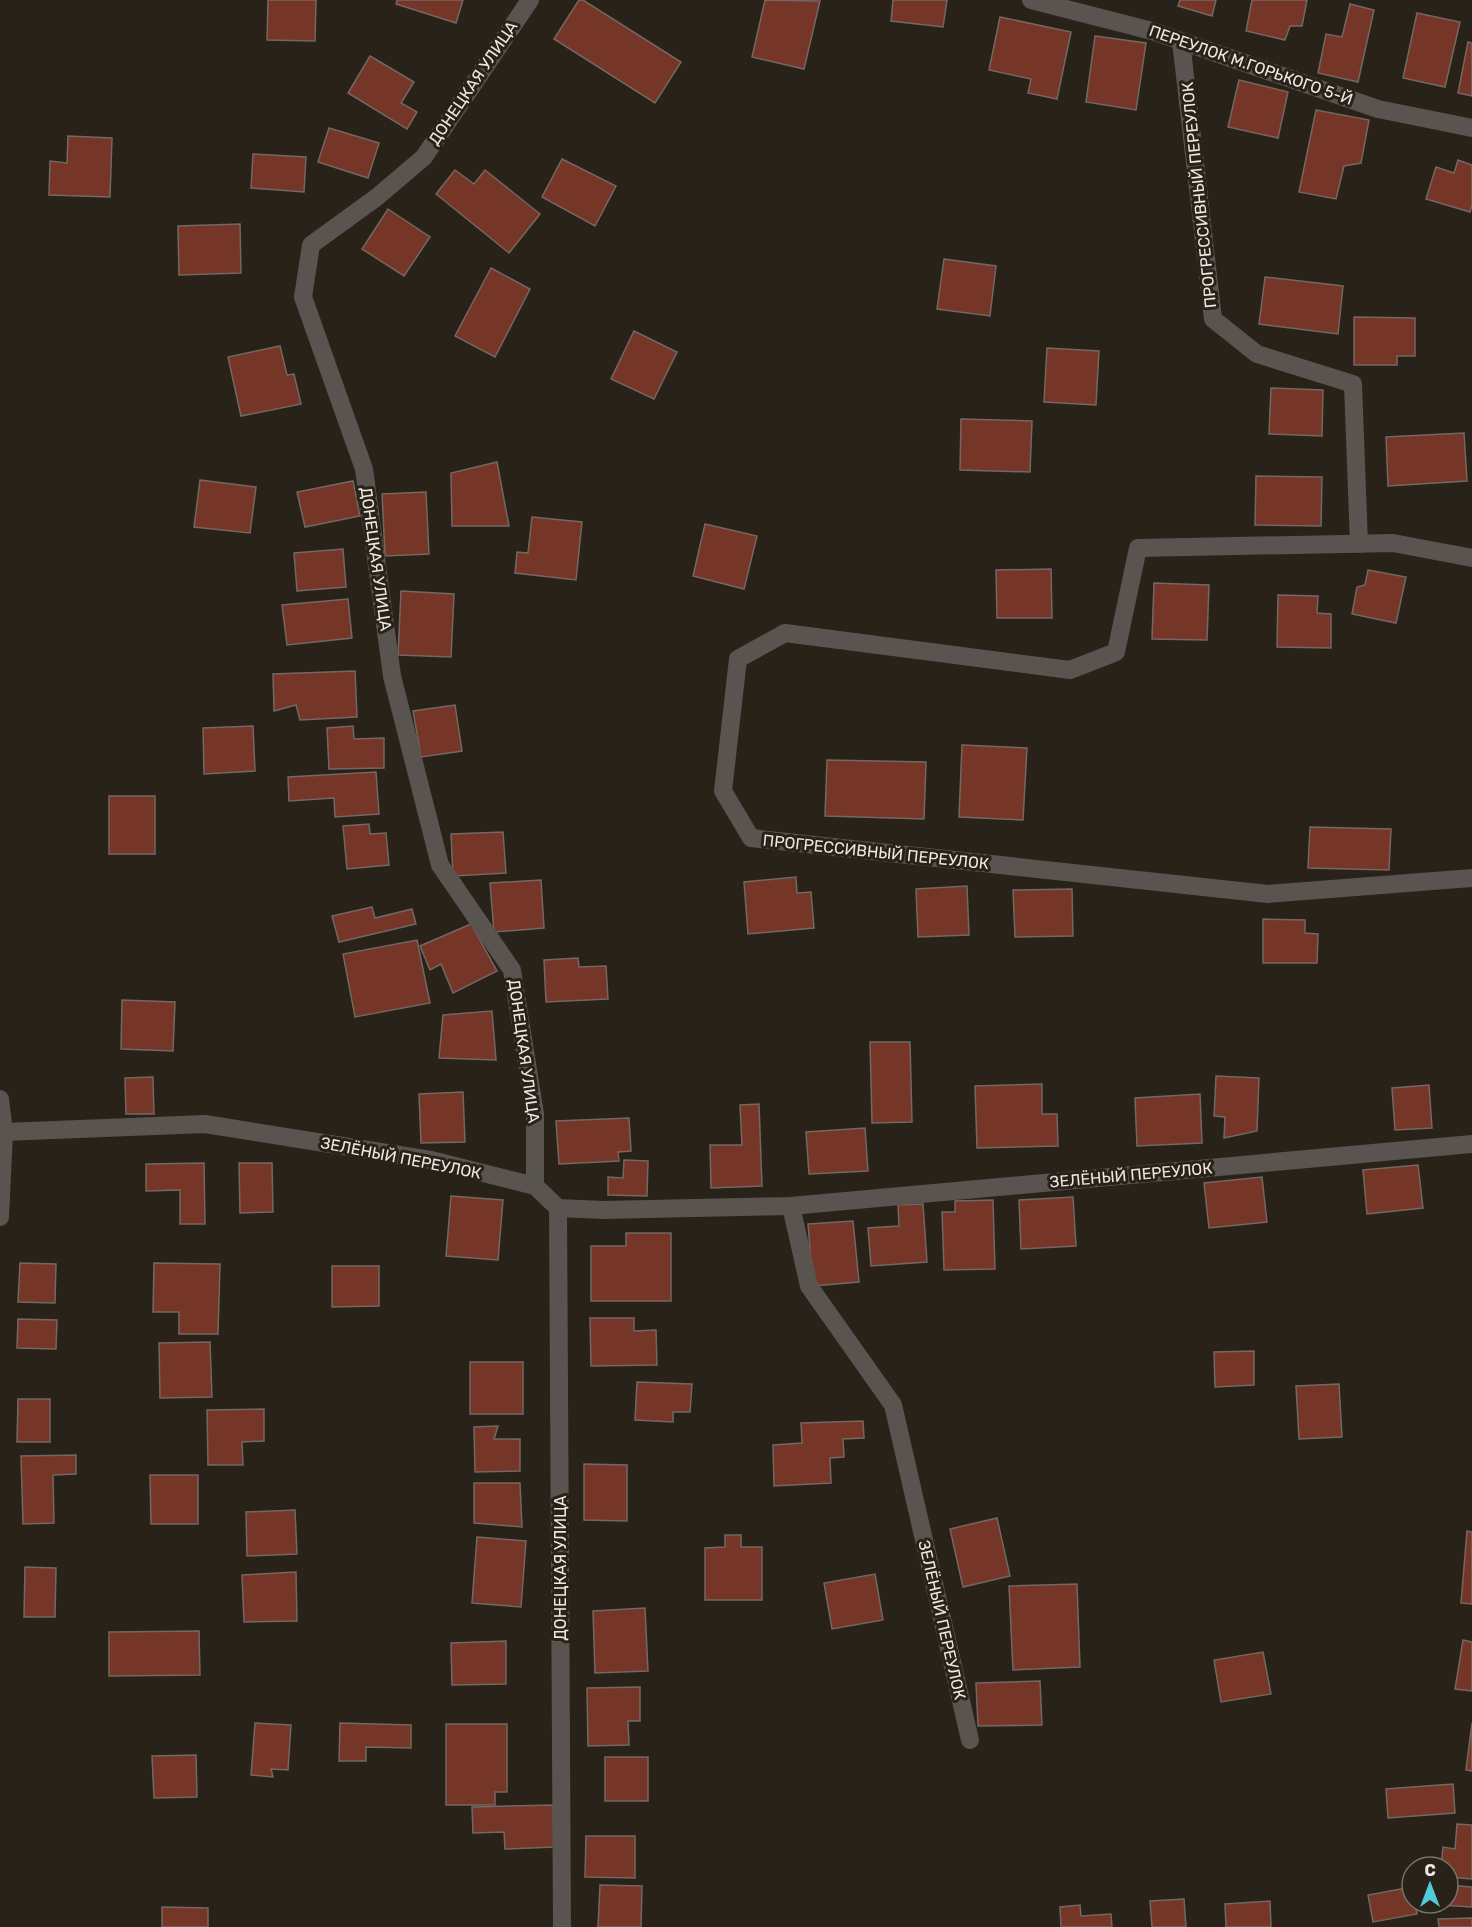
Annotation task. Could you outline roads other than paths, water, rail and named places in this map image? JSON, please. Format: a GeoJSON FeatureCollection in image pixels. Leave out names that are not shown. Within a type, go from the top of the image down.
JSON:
{"type":"FeatureCollection","features":[{"type":"Feature","properties":{"kind":"street","name":"ДОНЕЦКАЯ УЛИЦА"},"geometry":{"type":"LineString","coordinates":[[530,0],[424,157],[377,197],[311,245],[303,297],[364,469],[392,676],[440,865],[512,970],[535,1114],[535,1186]]}},
{"type":"Feature","properties":{"kind":"street","name":"ПЕРЕУЛОК М.ГОРЬКОГО 5-Й"},"geometry":{"type":"LineString","coordinates":[[1031,0],[1152,31],[1378,108],[1472,128]]}},
{"type":"Feature","properties":{"kind":"street","name":"ПРОГРЕССИВНЫЙ ПЕРЕУЛОК"},"geometry":{"type":"LineString","coordinates":[[1181,41],[1213,319],[1257,354],[1353,384],[1359,544]]}},
{"type":"Feature","properties":{"kind":"street","name":"ПРОГРЕССИВНЫЙ ПЕРЕУЛОК"},"geometry":{"type":"LineString","coordinates":[[1472,558],[1392,543],[1138,548],[1116,652],[1070,670],[784,633],[738,659],[723,791],[751,838],[1268,894],[1472,878]]}},
{"type":"Feature","properties":{"kind":"street"},"geometry":{"type":"LineString","coordinates":[[0,1099],[4,1132],[0,1217]]}},
{"type":"Feature","properties":{"kind":"street","name":"ЗЕЛЁНЫЙ ПЕРЕУЛОК"},"geometry":{"type":"LineString","coordinates":[[4,1132],[205,1124],[431,1160],[535,1186],[558,1208],[603,1210],[790,1206],[1472,1144]]}},
{"type":"Feature","properties":{"kind":"street","name":"ЗЕЛЁНЫЙ ПЕРЕУЛОК"},"geometry":{"type":"LineString","coordinates":[[790,1206],[809,1286],[893,1405],[970,1740]]}},
{"type":"Feature","properties":{"kind":"street","name":"ДОНЕЦКАЯ УЛИЦА"},"geometry":{"type":"LineString","coordinates":[[558,1208],[562,1927]]}}]}
